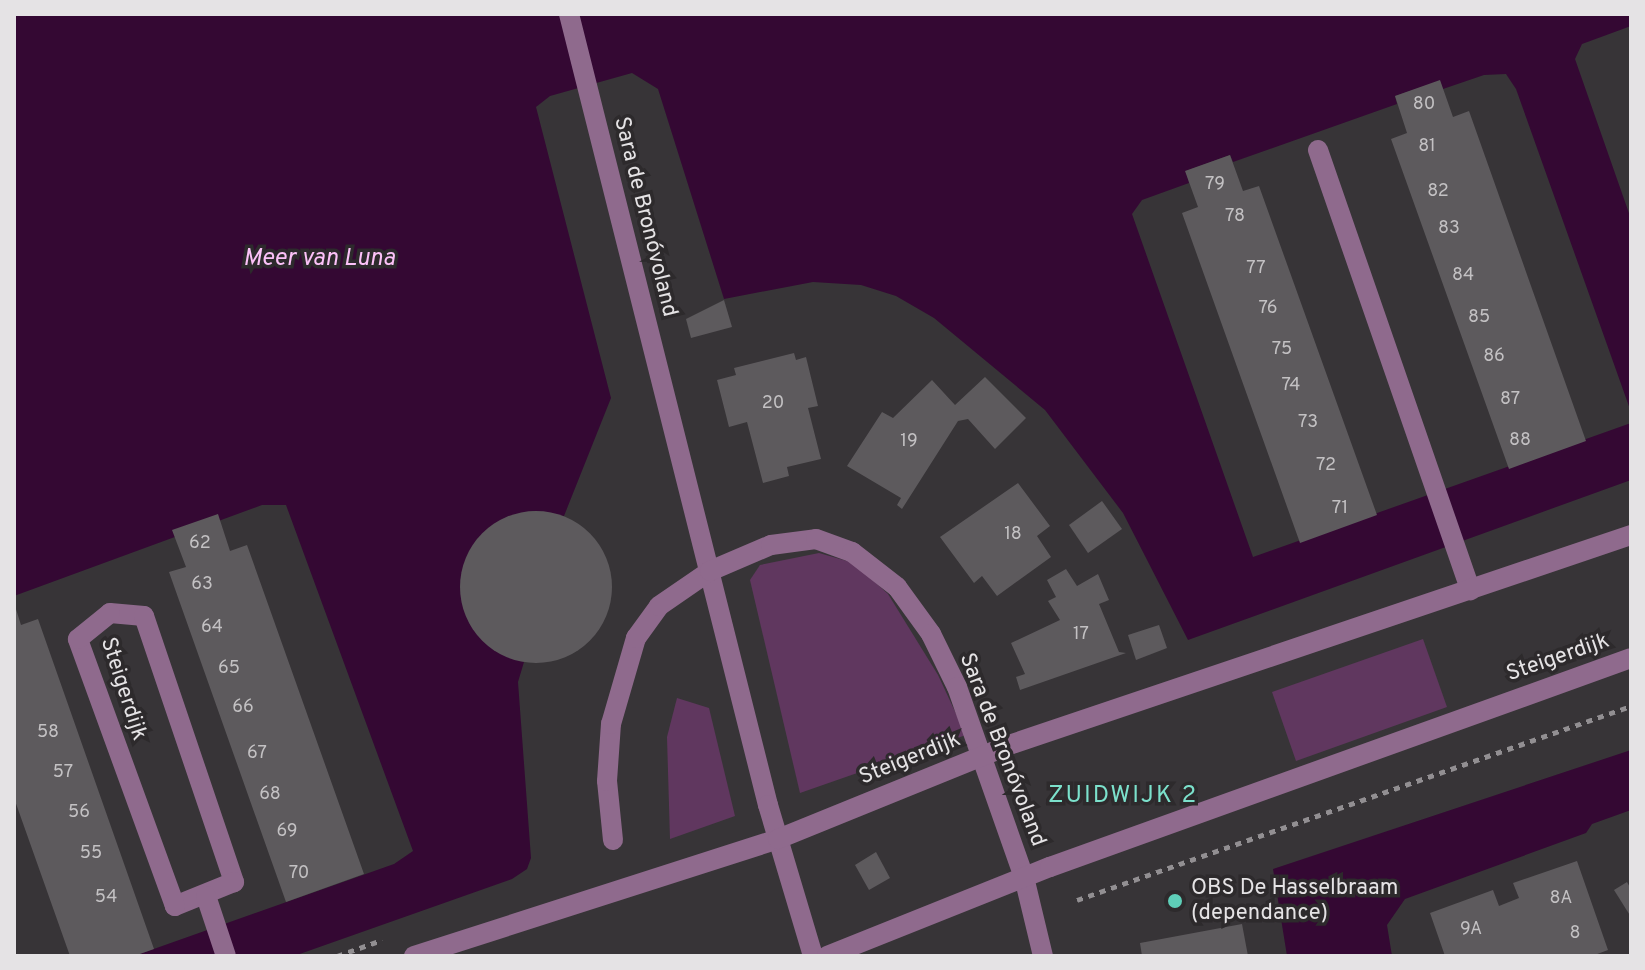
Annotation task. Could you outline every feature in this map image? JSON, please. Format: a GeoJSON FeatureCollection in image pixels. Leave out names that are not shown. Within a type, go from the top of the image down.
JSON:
{"type":"FeatureCollection","features":[{"type":"Feature","properties":{"kind":"street","name":"Sara de Bronóvoland"},"geometry":{"type":"LineString","coordinates":[[569,14],[778,839],[813,956]]}},
{"type":"Feature","properties":{"kind":"street"},"geometry":{"type":"LineString","coordinates":[[1318,150],[1470,590]]}},
{"type":"Feature","properties":{"kind":"street","name":"Steigerdijk"},"geometry":{"type":"LineString","coordinates":[[414,956],[778,839],[981,756],[1631,535]]}},
{"type":"Feature","properties":{"kind":"street","name":"Sara de Bronóvoland"},"geometry":{"type":"LineString","coordinates":[[613,840],[607,781],[620,680],[636,638],[659,606],[710,571],[771,545],[816,539],[852,552],[897,587],[931,634],[981,756],[1024,877],[1043,956]]}},
{"type":"Feature","properties":{"kind":"street","name":"Steigerdijk"},"geometry":{"type":"LineString","coordinates":[[110,613],[144,616],[234,882],[206,896],[175,906],[78,639],[110,613]]}},
{"type":"Feature","properties":{"kind":"street","name":"Steigerdijk"},"geometry":{"type":"LineString","coordinates":[[827,956],[1024,877],[1631,658]]}},
{"type":"Feature","properties":{"kind":"street"},"geometry":{"type":"LineString","coordinates":[[206,896],[226,956]]}},
{"type":"Feature","properties":{"kind":"path"},"geometry":{"type":"LineString","coordinates":[[1033,915],[1631,706]]}},
{"type":"Feature","properties":{"kind":"shaded area"},"geometry":{"type":"Polygon","coordinates":[[[819,553],[854,563],[888,594],[938,675],[966,735],[800,793],[750,580],[760,565],[819,553]]]}},
{"type":"Feature","properties":{"kind":"shaded area"},"geometry":{"type":"Polygon","coordinates":[[[1423,639],[1447,707],[1296,761],[1272,692],[1423,639]]]}},
{"type":"Feature","properties":{"kind":"shaded area"},"geometry":{"type":"Polygon","coordinates":[[[677,698],[709,708],[735,816],[670,839],[667,737],[677,698]]]}},
{"type":"Feature","properties":{"kind":"water","name":"Meer van Luna"},"geometry":{"type":"Polygon","coordinates":[[[14,14],[1629,14],[1631,26],[1582,44],[1575,59],[1631,219],[1631,412],[1516,89],[1506,74],[1484,75],[1443,89],[1440,81],[1395,96],[1397,104],[1233,162],[1230,155],[1186,171],[1189,183],[1142,200],[1132,214],[1253,557],[1631,423],[1631,480],[1188,640],[1123,513],[1045,410],[934,318],[896,296],[861,285],[813,282],[724,299],[658,89],[632,73],[550,96],[536,107],[611,398],[564,516],[533,511],[496,523],[476,540],[461,576],[462,602],[471,626],[494,650],[524,662],[518,682],[531,858],[527,869],[512,879],[294,956],[134,956],[394,864],[413,851],[286,505],[262,505],[14,596],[14,14]]]}},
{"type":"Feature","properties":{"kind":"water"},"geometry":{"type":"Polygon","coordinates":[[[1631,750],[1631,810],[1592,824],[1586,833],[1405,899],[1387,925],[1392,956],[1287,956],[1273,869],[1631,750]]]}},
{"type":"Feature","properties":{"kind":"building"},"geometry":{"type":"Polygon","coordinates":[[[1440,80],[1453,117],[1469,111],[1586,441],[1509,469],[1391,139],[1407,133],[1395,96],[1440,80]]]}},
{"type":"Feature","properties":{"kind":"building"},"geometry":{"type":"Polygon","coordinates":[[[1230,155],[1243,191],[1259,186],[1377,515],[1300,543],[1182,213],[1198,207],[1185,171],[1230,155]]]}},
{"type":"Feature","properties":{"kind":"building"},"geometry":{"type":"Polygon","coordinates":[[[724,300],[732,327],[691,338],[686,319],[724,300]]]}},
{"type":"Feature","properties":{"kind":"building"},"geometry":{"type":"Polygon","coordinates":[[[794,353],[796,360],[806,357],[818,406],[808,408],[821,459],[787,467],[789,476],[763,483],[747,422],[729,427],[717,380],[736,375],[734,368],[794,353]]]}},
{"type":"Feature","properties":{"kind":"building"},"geometry":{"type":"Polygon","coordinates":[[[985,377],[1026,418],[995,449],[968,419],[958,421],[902,509],[897,505],[901,498],[847,466],[882,412],[893,418],[932,380],[955,405],[985,377]]]}},
{"type":"Feature","properties":{"kind":"building"},"geometry":{"type":"Polygon","coordinates":[[[1018,483],[1050,526],[1037,536],[1051,557],[997,596],[982,576],[974,583],[940,537],[1018,483]]]}},
{"type":"Feature","properties":{"kind":"building"},"geometry":{"type":"Polygon","coordinates":[[[1102,501],[1122,529],[1088,553],[1069,525],[1102,501]]]}},
{"type":"Feature","properties":{"kind":"building"},"geometry":{"type":"Polygon","coordinates":[[[536,511],[565,517],[589,534],[606,558],[612,587],[606,616],[589,640],[565,657],[536,663],[507,657],[483,640],[466,616],[460,587],[466,558],[483,534],[507,517],[536,511]]]}},
{"type":"Feature","properties":{"kind":"building"},"geometry":{"type":"Polygon","coordinates":[[[218,514],[230,551],[247,545],[364,874],[286,902],[169,572],[186,567],[172,530],[218,514]]]}},
{"type":"Feature","properties":{"kind":"building"},"geometry":{"type":"Polygon","coordinates":[[[1066,569],[1077,586],[1098,574],[1109,600],[1099,604],[1119,652],[1126,653],[1020,690],[1016,677],[1025,674],[1011,643],[1060,620],[1048,601],[1056,597],[1047,580],[1066,569]]]}},
{"type":"Feature","properties":{"kind":"building"},"geometry":{"type":"Polygon","coordinates":[[[15,606],[21,625],[38,619],[154,949],[134,956],[70,956],[14,798],[15,606]]]}},
{"type":"Feature","properties":{"kind":"building"},"geometry":{"type":"Polygon","coordinates":[[[1159,625],[1167,648],[1136,660],[1128,635],[1159,625]]]}},
{"type":"Feature","properties":{"kind":"building"},"geometry":{"type":"Polygon","coordinates":[[[876,852],[890,878],[869,890],[855,865],[876,852]]]}},
{"type":"Feature","properties":{"kind":"building"},"geometry":{"type":"Polygon","coordinates":[[[1577,861],[1608,950],[1592,956],[1445,956],[1430,913],[1493,890],[1499,906],[1519,898],[1513,883],[1577,861]]]}},
{"type":"Feature","properties":{"kind":"building"},"geometry":{"type":"Polygon","coordinates":[[[1627,882],[1631,889],[1631,917],[1614,890],[1627,882]]]}},
{"type":"Feature","properties":{"kind":"building"},"geometry":{"type":"Polygon","coordinates":[[[1242,924],[1248,956],[1142,956],[1140,943],[1242,924]]]}},
{"type":"Feature","properties":{"kind":"place","name":"OBS De Hasselbraam (dependance)"},"geometry":{"type":"Point","coordinates":[1175,901]}},
{"type":"Feature","properties":{"kind":"district","name":"ZUIDWIJK 2"},"geometry":{"type":"Point","coordinates":[1123,797]}}]}
